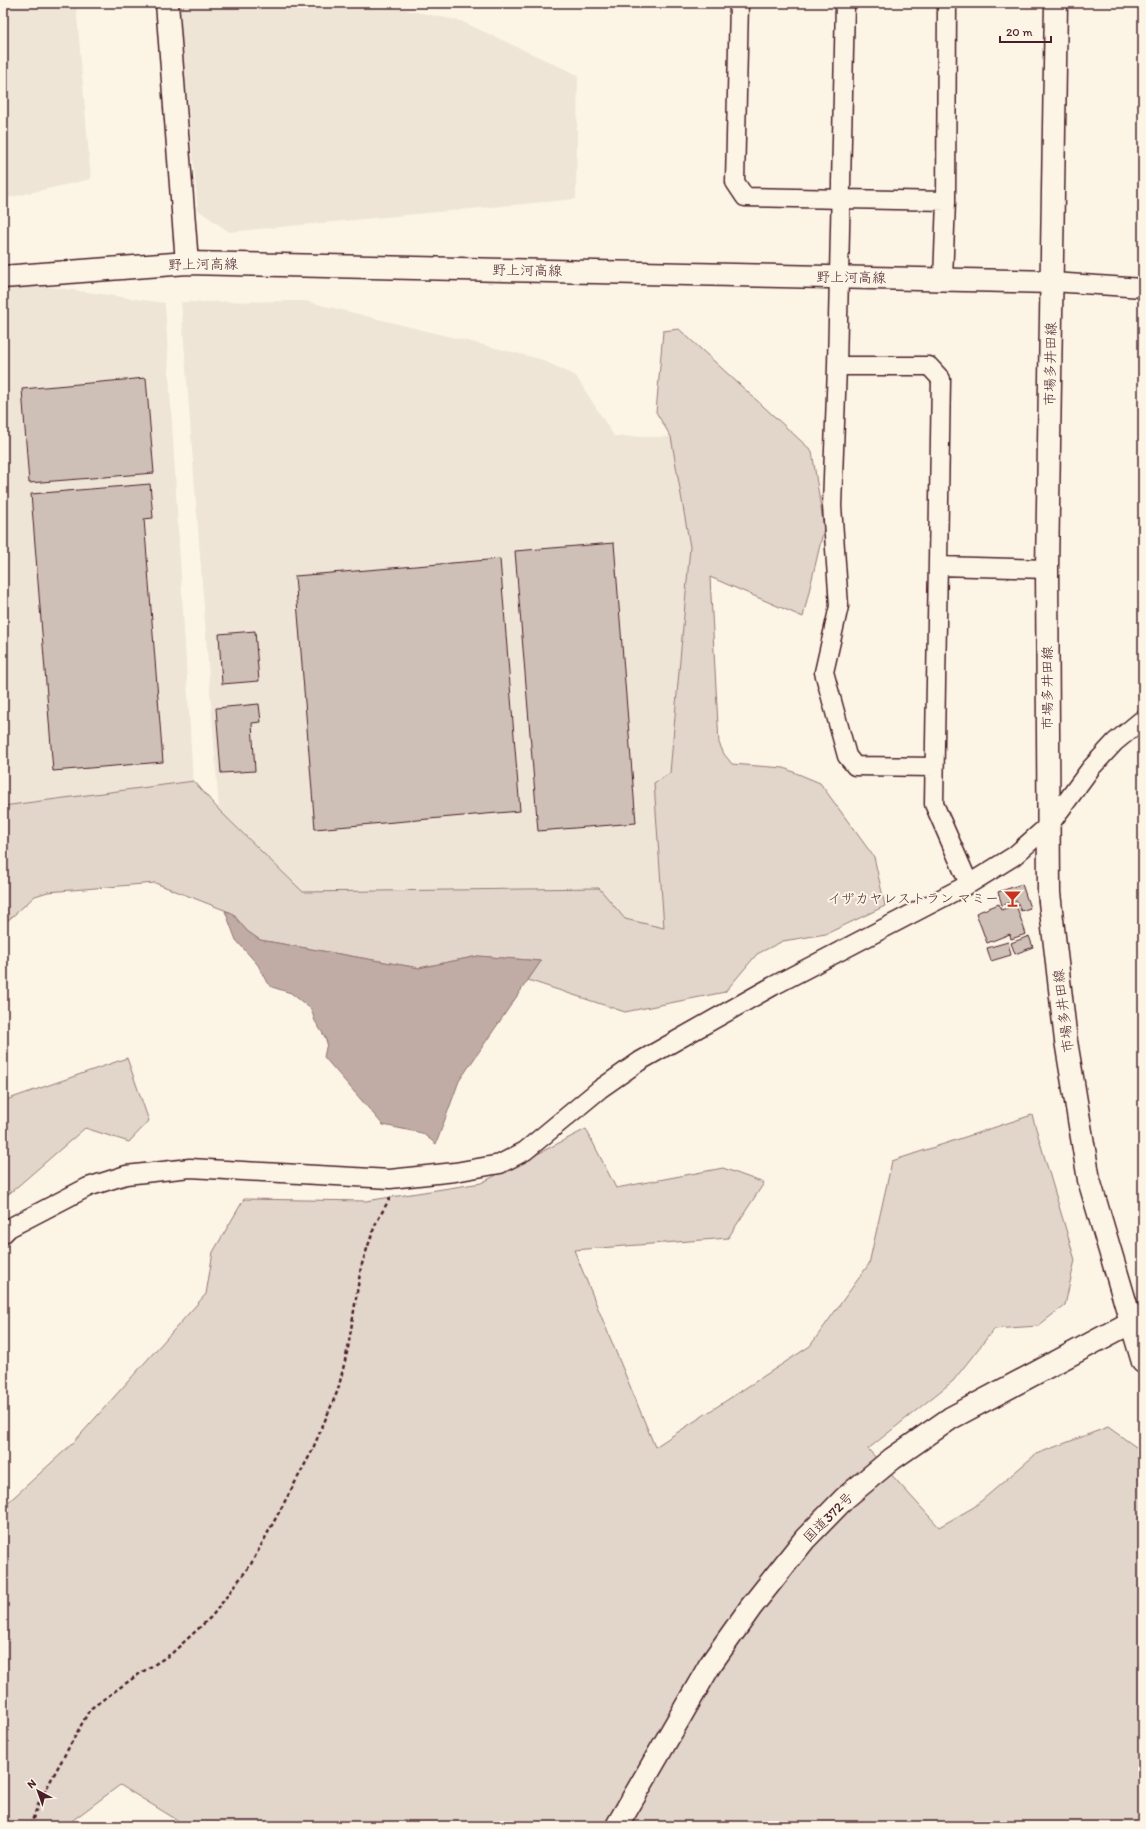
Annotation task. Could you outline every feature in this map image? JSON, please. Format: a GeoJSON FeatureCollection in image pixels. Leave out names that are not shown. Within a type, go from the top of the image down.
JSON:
{"type":"FeatureCollection","features":[{"type":"Feature","properties":{"kind":"main road"},"geometry":{"type":"LineString","coordinates":[[167,3],[187,263]]}},
{"type":"Feature","properties":{"kind":"main road","name":"市場多井田線"},"geometry":{"type":"LineString","coordinates":[[1056,3],[1047,569],[1050,824],[1049,894],[1067,1049],[1090,1180],[1136,1319],[1143,1362]]}},
{"type":"Feature","properties":{"kind":"main road","name":"野上河高線"},"geometry":{"type":"LineString","coordinates":[[3,277],[187,263],[1052,282]]}},
{"type":"Feature","properties":{"kind":"main road","name":"国道372号"},"geometry":{"type":"LineString","coordinates":[[617,1826],[710,1666],[752,1607],[805,1539],[845,1498],[892,1459],[951,1418],[1136,1319]]}},
{"type":"Feature","properties":{"kind":"street"},"geometry":{"type":"LineString","coordinates":[[739,3],[735,182],[745,197],[946,201]]}},
{"type":"Feature","properties":{"kind":"street"},"geometry":{"type":"LineString","coordinates":[[845,3],[838,366],[832,506],[839,606],[824,672],[847,756],[855,766],[934,767]]}},
{"type":"Feature","properties":{"kind":"street"},"geometry":{"type":"LineString","coordinates":[[944,279],[947,3]]}},
{"type":"Feature","properties":{"kind":"street"},"geometry":{"type":"LineString","coordinates":[[1052,282],[1143,288]]}},
{"type":"Feature","properties":{"kind":"street"},"geometry":{"type":"LineString","coordinates":[[838,366],[929,366],[941,378],[934,804],[969,884]]}},
{"type":"Feature","properties":{"kind":"street"},"geometry":{"type":"LineString","coordinates":[[938,566],[1047,569]]}},
{"type":"Feature","properties":{"kind":"street"},"geometry":{"type":"LineString","coordinates":[[3,1234],[9,1228],[88,1187],[126,1175],[190,1168],[400,1178],[455,1172],[500,1164],[525,1151],[600,1089],[640,1061],[773,986],[969,884],[1014,856],[1050,824],[1091,768],[1115,742],[1143,718]]}},
{"type":"Feature","properties":{"kind":"path"},"geometry":{"type":"LineString","coordinates":[[30,1826],[40,1800],[90,1709],[136,1676],[171,1654],[212,1616],[251,1564],[311,1453],[338,1390],[348,1348],[361,1267],[375,1225],[400,1178]]}},
{"type":"Feature","properties":{"kind":"shaded area"},"geometry":{"type":"Polygon","coordinates":[[[3,3],[76,3],[91,179],[3,199],[3,3]]]}},
{"type":"Feature","properties":{"kind":"shaded area"},"geometry":{"type":"Polygon","coordinates":[[[178,3],[391,3],[392,7],[461,21],[578,75],[576,199],[229,232],[198,210],[178,3]]]}},
{"type":"Feature","properties":{"kind":"shaded area"},"geometry":{"type":"Polygon","coordinates":[[[23,283],[165,303],[193,781],[3,806],[3,285],[23,283]]]}},
{"type":"Feature","properties":{"kind":"shaded area"},"geometry":{"type":"Polygon","coordinates":[[[305,301],[540,359],[576,376],[614,436],[671,437],[690,547],[670,773],[654,783],[664,928],[625,919],[599,888],[303,892],[219,810],[181,302],[305,301]]]}},
{"type":"Feature","properties":{"kind":"shaded area"},"geometry":{"type":"Polygon","coordinates":[[[679,329],[812,451],[824,528],[803,617],[710,577],[719,743],[724,754],[732,764],[784,768],[820,783],[874,857],[885,906],[826,934],[783,941],[757,954],[725,992],[625,1012],[528,980],[541,961],[478,956],[419,968],[260,940],[247,931],[232,913],[155,883],[48,892],[35,896],[3,925],[3,806],[194,781],[219,810],[303,892],[599,888],[625,919],[664,928],[654,783],[670,773],[690,547],[671,437],[656,412],[663,331],[679,329]]]}},
{"type":"Feature","properties":{"kind":"shaded area"},"geometry":{"type":"Polygon","coordinates":[[[225,911],[232,913],[247,931],[260,940],[419,968],[478,956],[541,961],[459,1081],[436,1144],[422,1133],[383,1125],[324,1057],[327,1043],[315,1021],[311,1009],[291,993],[272,987],[267,983],[258,965],[236,940],[225,911]]]}},
{"type":"Feature","properties":{"kind":"shaded area"},"geometry":{"type":"Polygon","coordinates":[[[127,1058],[149,1121],[129,1142],[85,1128],[3,1199],[3,1101],[127,1058]]]}},
{"type":"Feature","properties":{"kind":"shaded area"},"geometry":{"type":"Polygon","coordinates":[[[1032,1115],[1075,1260],[1065,1305],[1038,1326],[994,1329],[953,1381],[868,1449],[939,1527],[974,1507],[1036,1454],[1108,1427],[1143,1452],[1143,1826],[187,1826],[120,1785],[65,1826],[3,1826],[3,1507],[73,1443],[206,1294],[213,1252],[244,1199],[366,1201],[481,1183],[586,1129],[616,1188],[723,1168],[764,1183],[728,1238],[574,1250],[655,1447],[810,1346],[869,1264],[892,1161],[1032,1115]]]}},
{"type":"Feature","properties":{"kind":"building"},"geometry":{"type":"Polygon","coordinates":[[[146,378],[154,473],[29,483],[22,389],[146,378]]]}},
{"type":"Feature","properties":{"kind":"building"},"geometry":{"type":"Polygon","coordinates":[[[150,484],[153,518],[144,519],[163,762],[53,771],[31,494],[150,484]]]}},
{"type":"Feature","properties":{"kind":"building"},"geometry":{"type":"Polygon","coordinates":[[[614,543],[636,823],[538,831],[515,551],[614,543]]]}},
{"type":"Feature","properties":{"kind":"building"},"geometry":{"type":"Polygon","coordinates":[[[500,559],[520,811],[315,829],[295,576],[500,559]]]}},
{"type":"Feature","properties":{"kind":"building"},"geometry":{"type":"Polygon","coordinates":[[[255,631],[259,681],[222,684],[219,634],[255,631]]]}},
{"type":"Feature","properties":{"kind":"building"},"geometry":{"type":"Polygon","coordinates":[[[259,704],[261,722],[252,723],[255,771],[221,773],[216,708],[259,704]]]}},
{"type":"Feature","properties":{"kind":"building"},"geometry":{"type":"Polygon","coordinates":[[[1022,884],[1030,908],[1021,911],[1017,901],[1002,905],[998,892],[1022,884]]]}},
{"type":"Feature","properties":{"kind":"building"},"geometry":{"type":"Polygon","coordinates":[[[999,904],[1001,910],[1016,905],[1026,934],[1011,939],[1010,934],[987,943],[976,913],[999,904]]]}},
{"type":"Feature","properties":{"kind":"building"},"geometry":{"type":"Polygon","coordinates":[[[1029,936],[1033,947],[1015,954],[1011,943],[1029,936]]]}},
{"type":"Feature","properties":{"kind":"building"},"geometry":{"type":"Polygon","coordinates":[[[1008,942],[1011,955],[991,961],[987,948],[1008,942]]]}},
{"type":"Feature","properties":{"kind":"place","name":"イザカヤレストラン マミー"},"geometry":{"type":"Point","coordinates":[1012,898]}}]}
